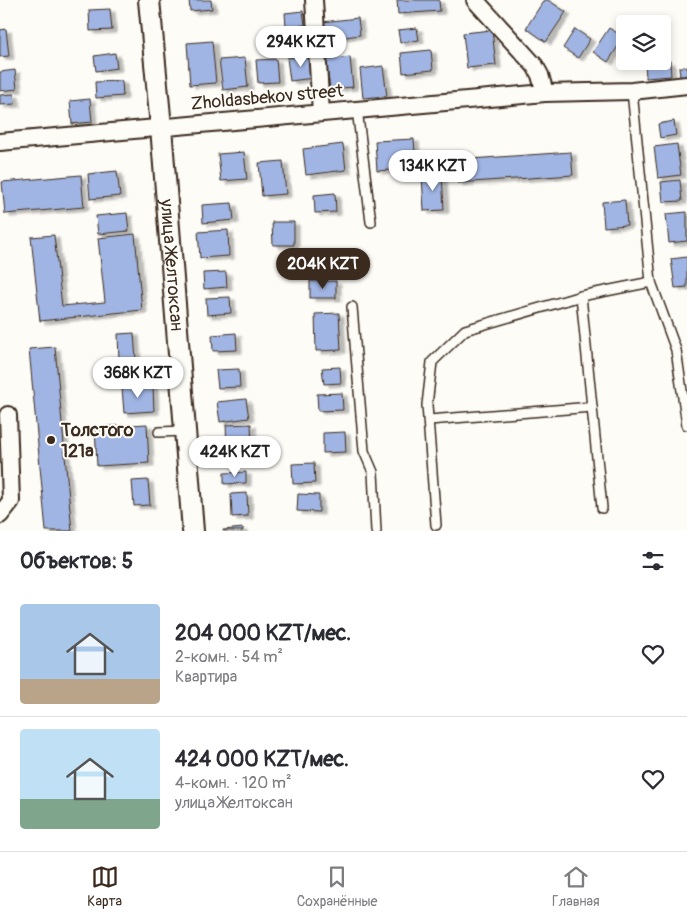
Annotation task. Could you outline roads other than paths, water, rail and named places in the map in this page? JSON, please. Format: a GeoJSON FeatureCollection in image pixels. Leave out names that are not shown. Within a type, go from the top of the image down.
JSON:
{"type":"FeatureCollection","features":[{"type":"Feature","properties":{"kind":"street","name":"улица Желтоксан"},"geometry":{"type":"LineString","coordinates":[[149,0],[193,531]]}},
{"type":"Feature","properties":{"kind":"street"},"geometry":{"type":"LineString","coordinates":[[314,0],[321,112]]}},
{"type":"Feature","properties":{"kind":"street"},"geometry":{"type":"LineString","coordinates":[[475,0],[535,66],[540,75],[545,93]]}},
{"type":"Feature","properties":{"kind":"street","name":"Zholdasbekov street"},"geometry":{"type":"LineString","coordinates":[[0,142],[545,93],[632,91],[687,85]]}},
{"type":"Feature","properties":{"kind":"street"},"geometry":{"type":"LineString","coordinates":[[0,515],[11,501],[8,416]]}},
{"type":"Feature","properties":{"kind":"lane"},"geometry":{"type":"LineString","coordinates":[[632,91],[651,282],[676,350],[687,424]]}},
{"type":"Feature","properties":{"kind":"lane"},"geometry":{"type":"LineString","coordinates":[[357,109],[371,222]]}},
{"type":"Feature","properties":{"kind":"lane"},"geometry":{"type":"LineString","coordinates":[[436,525],[427,404],[432,362],[465,330],[581,296],[651,282]]}},
{"type":"Feature","properties":{"kind":"lane"},"geometry":{"type":"LineString","coordinates":[[581,296],[602,508]]}},
{"type":"Feature","properties":{"kind":"lane"},"geometry":{"type":"LineString","coordinates":[[352,307],[364,451],[373,472],[376,531]]}},
{"type":"Feature","properties":{"kind":"lane"},"geometry":{"type":"LineString","coordinates":[[429,420],[592,407]]}},
{"type":"Feature","properties":{"kind":"lane"},"geometry":{"type":"LineString","coordinates":[[159,432],[185,430]]}},
{"type":"Feature","properties":{"kind":"place","name":"Толстого 121а"},"geometry":{"type":"Point","coordinates":[51,440]}}]}
